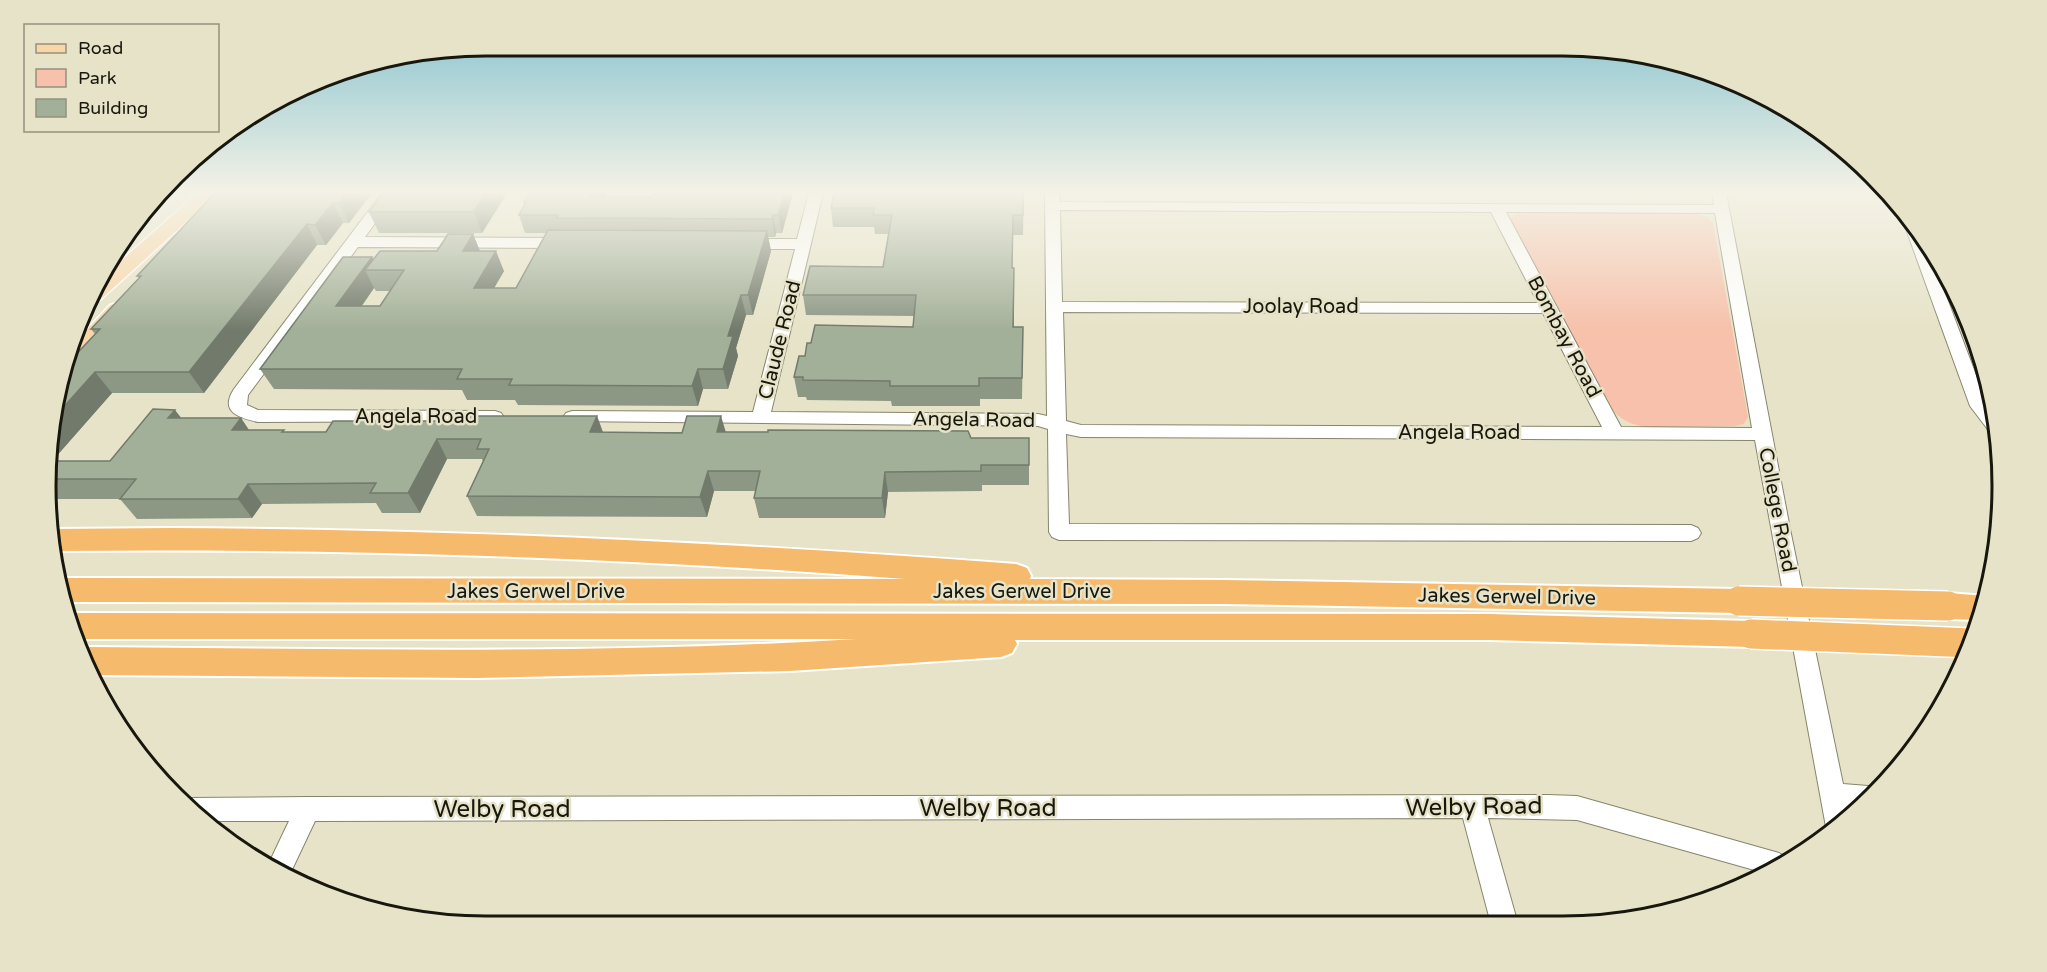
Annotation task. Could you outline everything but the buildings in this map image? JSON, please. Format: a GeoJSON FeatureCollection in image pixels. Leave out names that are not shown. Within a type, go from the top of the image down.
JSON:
{"type":"FeatureCollection","features":[{"type":"Feature","properties":{"kind":"highway"},"geometry":{"type":"LineString","coordinates":[[59,540],[269,538],[509,544],[811,559],[1223,592]]}},
{"type":"Feature","properties":{"kind":"highway","name":"Jakes Gerwel Drive"},"geometry":{"type":"LineString","coordinates":[[68,590],[1223,592],[1974,607]]}},
{"type":"Feature","properties":{"kind":"highway","name":"Jakes Gerwel Drive"},"geometry":{"type":"LineString","coordinates":[[79,626],[1490,627],[1962,643]]}},
{"type":"Feature","properties":{"kind":"highway"},"geometry":{"type":"LineString","coordinates":[[93,661],[477,664],[790,657],[1233,627]]}},
{"type":"Feature","properties":{"kind":"main road"},"geometry":{"type":"LineString","coordinates":[[106,285],[159,238]]}},
{"type":"Feature","properties":{"kind":"main road"},"geometry":{"type":"LineString","coordinates":[[169,253],[183,238]]}},
{"type":"Feature","properties":{"kind":"main road"},"geometry":{"type":"LineString","coordinates":[[77,353],[130,295]]}},
{"type":"Feature","properties":{"kind":"street"},"geometry":{"type":"LineString","coordinates":[[353,242],[356,238]]}},
{"type":"Feature","properties":{"kind":"street","name":"Claude Road"},"geometry":{"type":"LineString","coordinates":[[761,417],[805,238]]}},
{"type":"Feature","properties":{"kind":"street"},"geometry":{"type":"LineString","coordinates":[[1053,238],[1059,532],[1691,533]]}},
{"type":"Feature","properties":{"kind":"street","name":"Bombay Road"},"geometry":{"type":"LineString","coordinates":[[1512,238],[1615,434]]}},
{"type":"Feature","properties":{"kind":"street","name":"College Road"},"geometry":{"type":"LineString","coordinates":[[1727,238],[1762,434],[1837,817]]}},
{"type":"Feature","properties":{"kind":"street"},"geometry":{"type":"LineString","coordinates":[[353,242],[584,243]]}},
{"type":"Feature","properties":{"kind":"street","name":"Angela Road"},"geometry":{"type":"LineString","coordinates":[[353,242],[240,393],[237,399],[238,407],[246,413],[258,416],[518,417]]}},
{"type":"Feature","properties":{"kind":"street"},"geometry":{"type":"LineString","coordinates":[[723,244],[804,244]]}},
{"type":"Feature","properties":{"kind":"street"},"geometry":{"type":"LineString","coordinates":[[1920,249],[1979,406],[1985,413]]}},
{"type":"Feature","properties":{"kind":"street"},"geometry":{"type":"LineString","coordinates":[[1931,279],[1939,280]]}},
{"type":"Feature","properties":{"kind":"street","name":"Joolay Road"},"geometry":{"type":"LineString","coordinates":[[1054,307],[1548,308]]}},
{"type":"Feature","properties":{"kind":"street","name":"Angela Road"},"geometry":{"type":"LineString","coordinates":[[553,417],[1038,420],[1081,431],[1762,434]]}},
{"type":"Feature","properties":{"kind":"street"},"geometry":{"type":"LineString","coordinates":[[1833,795],[1858,797]]}},
{"type":"Feature","properties":{"kind":"street","name":"Welby Road"},"geometry":{"type":"LineString","coordinates":[[202,810],[1548,806],[1577,808],[1770,862]]}},
{"type":"Feature","properties":{"kind":"street"},"geometry":{"type":"LineString","coordinates":[[1473,807],[1503,916]]}},
{"type":"Feature","properties":{"kind":"street"},"geometry":{"type":"LineString","coordinates":[[282,865],[308,809]]}},
{"type":"Feature","properties":{"kind":"green space"},"geometry":{"type":"Polygon","coordinates":[[[1519,238],[1716,238],[1748,417],[1744,424],[1646,427],[1629,422],[1615,413],[1519,238]]]}}]}
